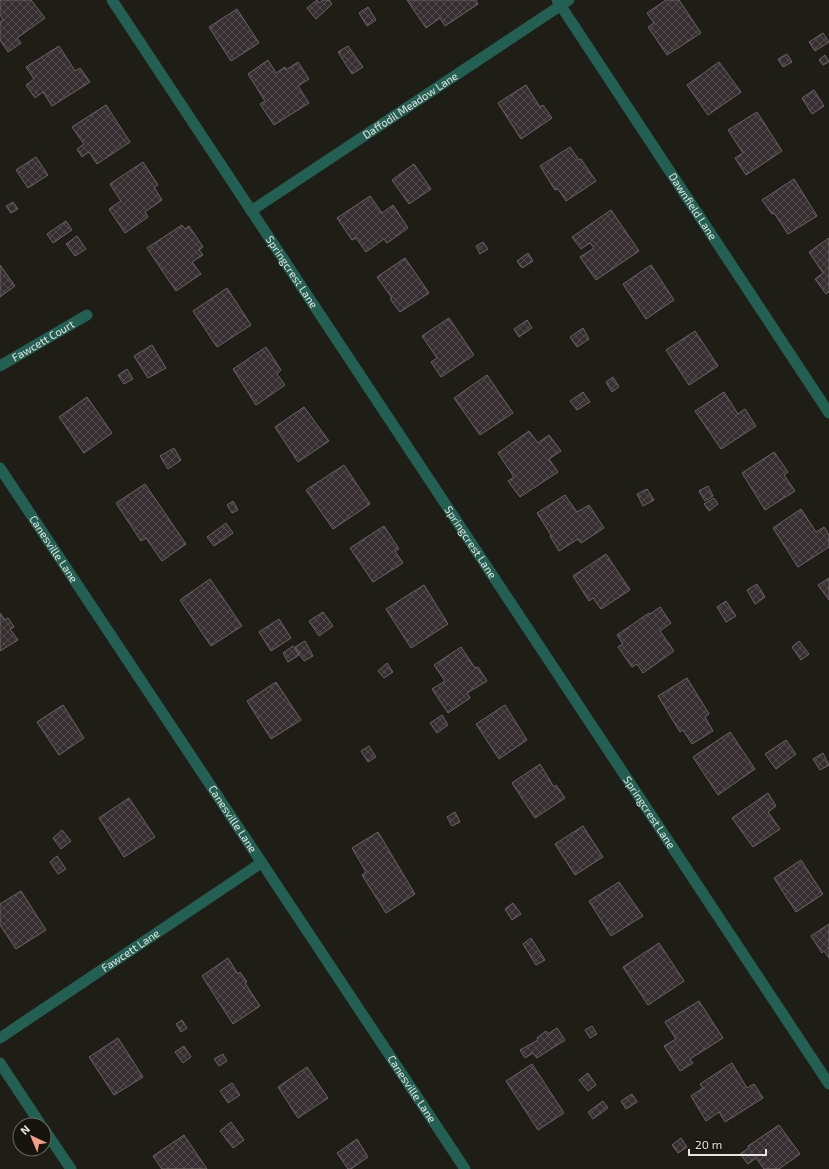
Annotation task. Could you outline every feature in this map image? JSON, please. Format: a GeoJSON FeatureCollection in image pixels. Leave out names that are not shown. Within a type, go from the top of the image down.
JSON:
{"type":"FeatureCollection","features":[{"type":"Feature","properties":{"kind":"street","name":"Springcrest Lane"},"geometry":{"type":"LineString","coordinates":[[112,0],[829,1084]]}},
{"type":"Feature","properties":{"kind":"street","name":"Daffodil Meadow Lane"},"geometry":{"type":"LineString","coordinates":[[251,211],[562,2]]}},
{"type":"Feature","properties":{"kind":"street","name":"Dawnfield Lane"},"geometry":{"type":"LineString","coordinates":[[562,2],[829,413]]}},
{"type":"Feature","properties":{"kind":"street","name":"Fawcett Court"},"geometry":{"type":"LineString","coordinates":[[0,366],[87,315]]}},
{"type":"Feature","properties":{"kind":"street","name":"Canesville Lane"},"geometry":{"type":"LineString","coordinates":[[0,468],[465,1169]]}},
{"type":"Feature","properties":{"kind":"street","name":"Fawcett Lane"},"geometry":{"type":"LineString","coordinates":[[0,1038],[261,862]]}},
{"type":"Feature","properties":{"kind":"street"},"geometry":{"type":"LineString","coordinates":[[0,1063],[36,1117]]}},
{"type":"Feature","properties":{"kind":"street"},"geometry":{"type":"LineString","coordinates":[[52,1142],[71,1169]]}},
{"type":"Feature","properties":{"kind":"building"},"geometry":{"type":"Polygon","coordinates":[[[0,0],[31,0],[45,18],[17,38],[21,43],[8,52],[0,40],[0,22],[3,20],[0,15],[0,0]]]}},
{"type":"Feature","properties":{"kind":"building"},"geometry":{"type":"Polygon","coordinates":[[[317,0],[319,3],[323,0],[329,0],[332,4],[316,19],[307,8],[317,0]]]}},
{"type":"Feature","properties":{"kind":"building"},"geometry":{"type":"Polygon","coordinates":[[[407,0],[476,0],[478,4],[445,26],[440,18],[426,28],[407,0]]]}},
{"type":"Feature","properties":{"kind":"building"},"geometry":{"type":"Polygon","coordinates":[[[666,0],[679,0],[701,33],[667,55],[648,27],[654,23],[647,13],[666,0]]]}},
{"type":"Feature","properties":{"kind":"building"},"geometry":{"type":"Polygon","coordinates":[[[368,7],[376,20],[367,26],[359,13],[368,7]]]}},
{"type":"Feature","properties":{"kind":"building"},"geometry":{"type":"Polygon","coordinates":[[[237,9],[259,43],[231,61],[209,27],[237,9]]]}},
{"type":"Feature","properties":{"kind":"building"},"geometry":{"type":"Polygon","coordinates":[[[823,33],[829,42],[815,51],[809,42],[823,33]]]}},
{"type":"Feature","properties":{"kind":"building"},"geometry":{"type":"Polygon","coordinates":[[[59,46],[75,71],[80,68],[90,82],[52,106],[43,92],[35,98],[26,85],[34,79],[26,67],[59,46]]]}},
{"type":"Feature","properties":{"kind":"building"},"geometry":{"type":"Polygon","coordinates":[[[348,46],[363,67],[352,74],[338,52],[348,46]]]}},
{"type":"Feature","properties":{"kind":"building"},"geometry":{"type":"Polygon","coordinates":[[[787,54],[792,62],[783,67],[778,59],[787,54]]]}},
{"type":"Feature","properties":{"kind":"building"},"geometry":{"type":"Polygon","coordinates":[[[825,55],[829,62],[823,65],[819,60],[825,55]]]}},
{"type":"Feature","properties":{"kind":"building"},"geometry":{"type":"Polygon","coordinates":[[[268,60],[276,73],[285,67],[286,70],[298,62],[309,79],[298,86],[309,103],[274,125],[260,104],[265,101],[248,74],[268,60]]]}},
{"type":"Feature","properties":{"kind":"building"},"geometry":{"type":"Polygon","coordinates":[[[719,62],[741,92],[708,115],[687,85],[719,62]]]}},
{"type":"Feature","properties":{"kind":"building"},"geometry":{"type":"Polygon","coordinates":[[[526,85],[540,107],[543,105],[552,118],[521,139],[498,103],[526,85]]]}},
{"type":"Feature","properties":{"kind":"building"},"geometry":{"type":"Polygon","coordinates":[[[814,90],[824,106],[812,114],[802,98],[814,90]]]}},
{"type":"Feature","properties":{"kind":"building"},"geometry":{"type":"Polygon","coordinates":[[[106,105],[130,142],[97,164],[89,152],[82,157],[77,149],[84,144],[72,127],[106,105]]]}},
{"type":"Feature","properties":{"kind":"building"},"geometry":{"type":"Polygon","coordinates":[[[757,112],[782,151],[746,175],[735,158],[743,153],[728,130],[757,112]]]}},
{"type":"Feature","properties":{"kind":"building"},"geometry":{"type":"Polygon","coordinates":[[[570,147],[579,160],[581,159],[596,181],[566,201],[558,189],[555,190],[540,166],[570,147]]]}},
{"type":"Feature","properties":{"kind":"building"},"geometry":{"type":"Polygon","coordinates":[[[36,157],[48,175],[28,188],[16,170],[36,157]]]}},
{"type":"Feature","properties":{"kind":"building"},"geometry":{"type":"Polygon","coordinates":[[[143,162],[158,185],[154,187],[162,200],[145,212],[148,217],[125,233],[109,209],[121,201],[110,184],[143,162]]]}},
{"type":"Feature","properties":{"kind":"building"},"geometry":{"type":"Polygon","coordinates":[[[414,164],[431,189],[409,204],[392,180],[414,164]]]}},
{"type":"Feature","properties":{"kind":"building"},"geometry":{"type":"Polygon","coordinates":[[[794,179],[817,216],[788,234],[774,213],[772,214],[762,200],[794,179]]]}},
{"type":"Feature","properties":{"kind":"building"},"geometry":{"type":"Polygon","coordinates":[[[370,196],[382,213],[393,205],[408,228],[387,243],[384,239],[366,252],[356,238],[352,240],[337,218],[370,196]]]}},
{"type":"Feature","properties":{"kind":"building"},"geometry":{"type":"Polygon","coordinates":[[[13,202],[18,209],[11,213],[6,206],[13,202]]]}},
{"type":"Feature","properties":{"kind":"building"},"geometry":{"type":"Polygon","coordinates":[[[611,210],[639,251],[596,280],[580,257],[594,248],[590,243],[581,249],[572,237],[611,210]]]}},
{"type":"Feature","properties":{"kind":"building"},"geometry":{"type":"Polygon","coordinates":[[[66,221],[72,230],[53,243],[47,234],[66,221]]]}},
{"type":"Feature","properties":{"kind":"building"},"geometry":{"type":"Polygon","coordinates":[[[182,225],[185,229],[189,226],[203,247],[199,250],[203,255],[192,262],[201,274],[176,291],[147,248],[182,225]]]}},
{"type":"Feature","properties":{"kind":"building"},"geometry":{"type":"Polygon","coordinates":[[[77,236],[86,249],[75,256],[66,244],[77,236]]]}},
{"type":"Feature","properties":{"kind":"building"},"geometry":{"type":"Polygon","coordinates":[[[829,238],[829,292],[826,294],[815,279],[823,273],[809,252],[829,238]]]}},
{"type":"Feature","properties":{"kind":"building"},"geometry":{"type":"Polygon","coordinates":[[[483,242],[488,249],[480,254],[476,246],[483,242]]]}},
{"type":"Feature","properties":{"kind":"building"},"geometry":{"type":"Polygon","coordinates":[[[528,253],[533,261],[522,268],[517,261],[528,253]]]}},
{"type":"Feature","properties":{"kind":"building"},"geometry":{"type":"Polygon","coordinates":[[[405,258],[429,293],[400,312],[390,299],[392,298],[377,277],[405,258]]]}},
{"type":"Feature","properties":{"kind":"building"},"geometry":{"type":"Polygon","coordinates":[[[0,265],[15,286],[0,297],[0,265]]]}},
{"type":"Feature","properties":{"kind":"building"},"geometry":{"type":"Polygon","coordinates":[[[651,265],[674,300],[646,319],[623,284],[651,265]]]}},
{"type":"Feature","properties":{"kind":"building"},"geometry":{"type":"Polygon","coordinates":[[[227,288],[251,325],[217,347],[193,311],[227,288]]]}},
{"type":"Feature","properties":{"kind":"building"},"geometry":{"type":"Polygon","coordinates":[[[449,318],[474,355],[441,377],[431,362],[437,358],[422,336],[449,318]]]}},
{"type":"Feature","properties":{"kind":"building"},"geometry":{"type":"Polygon","coordinates":[[[527,320],[532,328],[519,337],[514,329],[527,320]]]}},
{"type":"Feature","properties":{"kind":"building"},"geometry":{"type":"Polygon","coordinates":[[[583,328],[589,339],[577,347],[570,337],[583,328]]]}},
{"type":"Feature","properties":{"kind":"building"},"geometry":{"type":"Polygon","coordinates":[[[695,331],[718,366],[689,385],[666,350],[695,331]]]}},
{"type":"Feature","properties":{"kind":"building"},"geometry":{"type":"Polygon","coordinates":[[[152,345],[166,368],[148,378],[134,356],[152,345]]]}},
{"type":"Feature","properties":{"kind":"building"},"geometry":{"type":"Polygon","coordinates":[[[266,347],[281,370],[277,374],[285,385],[256,405],[233,369],[266,347]]]}},
{"type":"Feature","properties":{"kind":"building"},"geometry":{"type":"Polygon","coordinates":[[[127,369],[133,379],[124,384],[118,375],[127,369]]]}},
{"type":"Feature","properties":{"kind":"building"},"geometry":{"type":"Polygon","coordinates":[[[487,375],[513,413],[480,435],[454,398],[487,375]]]}},
{"type":"Feature","properties":{"kind":"building"},"geometry":{"type":"Polygon","coordinates":[[[613,377],[619,387],[612,392],[606,382],[613,377]]]}},
{"type":"Feature","properties":{"kind":"building"},"geometry":{"type":"Polygon","coordinates":[[[583,392],[590,402],[577,410],[570,401],[583,392]]]}},
{"type":"Feature","properties":{"kind":"building"},"geometry":{"type":"Polygon","coordinates":[[[724,392],[738,414],[745,409],[756,426],[721,449],[695,411],[724,392]]]}},
{"type":"Feature","properties":{"kind":"building"},"geometry":{"type":"Polygon","coordinates":[[[87,397],[112,433],[84,453],[59,417],[87,397]]]}},
{"type":"Feature","properties":{"kind":"building"},"geometry":{"type":"Polygon","coordinates":[[[304,407],[329,441],[298,462],[275,427],[304,407]]]}},
{"type":"Feature","properties":{"kind":"building"},"geometry":{"type":"Polygon","coordinates":[[[529,431],[538,443],[549,435],[561,451],[549,459],[558,472],[520,497],[508,481],[514,477],[498,453],[529,431]]]}},
{"type":"Feature","properties":{"kind":"building"},"geometry":{"type":"Polygon","coordinates":[[[174,448],[181,460],[168,469],[160,456],[174,448]]]}},
{"type":"Feature","properties":{"kind":"building"},"geometry":{"type":"Polygon","coordinates":[[[774,452],[788,472],[784,475],[795,491],[765,510],[742,473],[774,452]]]}},
{"type":"Feature","properties":{"kind":"building"},"geometry":{"type":"Polygon","coordinates":[[[344,465],[370,504],[333,529],[306,490],[344,465]]]}},
{"type":"Feature","properties":{"kind":"building"},"geometry":{"type":"Polygon","coordinates":[[[145,484],[186,544],[162,561],[146,538],[141,541],[116,503],[145,484]]]}},
{"type":"Feature","properties":{"kind":"building"},"geometry":{"type":"Polygon","coordinates":[[[708,486],[713,496],[705,501],[699,491],[708,486]]]}},
{"type":"Feature","properties":{"kind":"building"},"geometry":{"type":"Polygon","coordinates":[[[647,489],[654,500],[643,506],[637,494],[647,489]]]}},
{"type":"Feature","properties":{"kind":"building"},"geometry":{"type":"Polygon","coordinates":[[[565,495],[577,512],[589,505],[604,528],[581,543],[578,539],[559,551],[537,513],[565,495]]]}},
{"type":"Feature","properties":{"kind":"building"},"geometry":{"type":"Polygon","coordinates":[[[714,498],[718,504],[709,511],[704,504],[714,498]]]}},
{"type":"Feature","properties":{"kind":"building"},"geometry":{"type":"Polygon","coordinates":[[[233,501],[238,510],[232,513],[227,505],[233,501]]]}},
{"type":"Feature","properties":{"kind":"building"},"geometry":{"type":"Polygon","coordinates":[[[801,509],[816,532],[824,527],[829,535],[829,547],[798,567],[773,528],[801,509]]]}},
{"type":"Feature","properties":{"kind":"building"},"geometry":{"type":"Polygon","coordinates":[[[226,523],[233,533],[214,546],[207,537],[226,523]]]}},
{"type":"Feature","properties":{"kind":"building"},"geometry":{"type":"Polygon","coordinates":[[[384,526],[399,549],[395,551],[403,563],[373,582],[350,548],[384,526]]]}},
{"type":"Feature","properties":{"kind":"building"},"geometry":{"type":"Polygon","coordinates":[[[606,554],[630,590],[601,609],[593,598],[589,601],[573,576],[606,554]]]}},
{"type":"Feature","properties":{"kind":"building"},"geometry":{"type":"Polygon","coordinates":[[[829,578],[829,600],[818,585],[829,578]]]}},
{"type":"Feature","properties":{"kind":"building"},"geometry":{"type":"Polygon","coordinates":[[[210,579],[242,626],[211,646],[180,600],[210,579]]]}},
{"type":"Feature","properties":{"kind":"building"},"geometry":{"type":"Polygon","coordinates":[[[757,584],[765,597],[755,604],[747,590],[757,584]]]}},
{"type":"Feature","properties":{"kind":"building"},"geometry":{"type":"Polygon","coordinates":[[[424,585],[448,624],[411,648],[386,609],[424,585]]]}},
{"type":"Feature","properties":{"kind":"building"},"geometry":{"type":"Polygon","coordinates":[[[726,601],[736,616],[726,622],[717,607],[726,601]]]}},
{"type":"Feature","properties":{"kind":"building"},"geometry":{"type":"Polygon","coordinates":[[[660,607],[671,623],[660,631],[674,651],[643,673],[637,664],[632,667],[618,647],[623,644],[617,635],[660,607]]]}},
{"type":"Feature","properties":{"kind":"building"},"geometry":{"type":"Polygon","coordinates":[[[323,612],[333,626],[319,636],[309,621],[323,612]]]}},
{"type":"Feature","properties":{"kind":"building"},"geometry":{"type":"Polygon","coordinates":[[[0,613],[5,620],[8,618],[14,627],[10,629],[18,640],[0,651],[0,613]]]}},
{"type":"Feature","properties":{"kind":"building"},"geometry":{"type":"Polygon","coordinates":[[[279,619],[291,638],[271,651],[259,632],[279,619]]]}},
{"type":"Feature","properties":{"kind":"building"},"geometry":{"type":"Polygon","coordinates":[[[305,641],[313,656],[304,661],[295,647],[305,641]]]}},
{"type":"Feature","properties":{"kind":"building"},"geometry":{"type":"Polygon","coordinates":[[[799,641],[809,654],[801,660],[792,647],[799,641]]]}},
{"type":"Feature","properties":{"kind":"building"},"geometry":{"type":"Polygon","coordinates":[[[293,646],[299,655],[288,662],[283,653],[293,646]]]}},
{"type":"Feature","properties":{"kind":"building"},"geometry":{"type":"Polygon","coordinates":[[[461,647],[475,668],[478,667],[487,681],[467,693],[470,698],[448,713],[432,689],[445,681],[434,665],[461,647]]]}},
{"type":"Feature","properties":{"kind":"building"},"geometry":{"type":"Polygon","coordinates":[[[387,663],[393,672],[384,678],[378,671],[387,663]]]}},
{"type":"Feature","properties":{"kind":"building"},"geometry":{"type":"Polygon","coordinates":[[[687,678],[709,714],[705,717],[713,731],[692,744],[683,730],[680,732],[658,696],[687,678]]]}},
{"type":"Feature","properties":{"kind":"building"},"geometry":{"type":"Polygon","coordinates":[[[276,682],[301,720],[271,739],[247,701],[276,682]]]}},
{"type":"Feature","properties":{"kind":"building"},"geometry":{"type":"Polygon","coordinates":[[[63,705],[84,738],[59,755],[37,722],[63,705]]]}},
{"type":"Feature","properties":{"kind":"building"},"geometry":{"type":"Polygon","coordinates":[[[505,705],[527,740],[499,759],[476,724],[505,705]]]}},
{"type":"Feature","properties":{"kind":"building"},"geometry":{"type":"Polygon","coordinates":[[[442,715],[448,725],[437,733],[430,723],[442,715]]]}},
{"type":"Feature","properties":{"kind":"building"},"geometry":{"type":"Polygon","coordinates":[[[730,732],[755,769],[718,795],[693,757],[730,732]]]}},
{"type":"Feature","properties":{"kind":"building"},"geometry":{"type":"Polygon","coordinates":[[[786,740],[796,754],[776,769],[765,754],[786,740]]]}},
{"type":"Feature","properties":{"kind":"building"},"geometry":{"type":"Polygon","coordinates":[[[369,746],[376,757],[368,762],[361,751],[369,746]]]}},
{"type":"Feature","properties":{"kind":"building"},"geometry":{"type":"Polygon","coordinates":[[[823,753],[829,765],[820,770],[813,759],[823,753]]]}},
{"type":"Feature","properties":{"kind":"building"},"geometry":{"type":"Polygon","coordinates":[[[540,764],[554,787],[556,785],[565,798],[535,818],[512,783],[540,764]]]}},
{"type":"Feature","properties":{"kind":"building"},"geometry":{"type":"Polygon","coordinates":[[[768,793],[776,806],[768,812],[780,829],[753,847],[732,818],[768,793]]]}},
{"type":"Feature","properties":{"kind":"building"},"geometry":{"type":"Polygon","coordinates":[[[129,798],[155,837],[124,857],[99,818],[129,798]]]}},
{"type":"Feature","properties":{"kind":"building"},"geometry":{"type":"Polygon","coordinates":[[[455,812],[460,822],[452,826],[447,817],[455,812]]]}},
{"type":"Feature","properties":{"kind":"building"},"geometry":{"type":"Polygon","coordinates":[[[583,826],[603,857],[575,875],[555,844],[583,826]]]}},
{"type":"Feature","properties":{"kind":"building"},"geometry":{"type":"Polygon","coordinates":[[[62,830],[71,841],[61,849],[53,838],[62,830]]]}},
{"type":"Feature","properties":{"kind":"building"},"geometry":{"type":"Polygon","coordinates":[[[378,832],[415,894],[386,913],[362,875],[366,872],[352,848],[378,832]]]}},
{"type":"Feature","properties":{"kind":"building"},"geometry":{"type":"Polygon","coordinates":[[[57,856],[66,869],[58,874],[50,862],[57,856]]]}},
{"type":"Feature","properties":{"kind":"building"},"geometry":{"type":"Polygon","coordinates":[[[801,860],[823,894],[796,912],[774,878],[801,860]]]}},
{"type":"Feature","properties":{"kind":"building"},"geometry":{"type":"Polygon","coordinates":[[[619,882],[643,916],[611,936],[589,901],[619,882]]]}},
{"type":"Feature","properties":{"kind":"building"},"geometry":{"type":"Polygon","coordinates":[[[21,891],[46,930],[16,949],[0,925],[0,904],[21,891]]]}},
{"type":"Feature","properties":{"kind":"building"},"geometry":{"type":"Polygon","coordinates":[[[513,903],[521,914],[512,920],[505,909],[513,903]]]}},
{"type":"Feature","properties":{"kind":"building"},"geometry":{"type":"Polygon","coordinates":[[[829,924],[829,958],[824,951],[822,953],[811,936],[829,924]]]}},
{"type":"Feature","properties":{"kind":"building"},"geometry":{"type":"Polygon","coordinates":[[[531,938],[545,960],[536,965],[523,944],[531,938]]]}},
{"type":"Feature","properties":{"kind":"building"},"geometry":{"type":"Polygon","coordinates":[[[659,943],[684,981],[648,1005],[623,967],[659,943]]]}},
{"type":"Feature","properties":{"kind":"building"},"geometry":{"type":"Polygon","coordinates":[[[228,958],[238,974],[240,972],[247,982],[245,983],[260,1006],[233,1024],[202,976],[228,958]]]}},
{"type":"Feature","properties":{"kind":"building"},"geometry":{"type":"Polygon","coordinates":[[[699,1001],[723,1038],[690,1059],[693,1063],[680,1071],[664,1046],[676,1039],[665,1022],[699,1001]]]}},
{"type":"Feature","properties":{"kind":"building"},"geometry":{"type":"Polygon","coordinates":[[[182,1020],[187,1028],[181,1032],[176,1024],[182,1020]]]}},
{"type":"Feature","properties":{"kind":"building"},"geometry":{"type":"Polygon","coordinates":[[[592,1026],[597,1034],[590,1038],[585,1030],[592,1026]]]}},
{"type":"Feature","properties":{"kind":"building"},"geometry":{"type":"Polygon","coordinates":[[[557,1028],[565,1040],[537,1058],[533,1053],[525,1058],[520,1050],[538,1040],[537,1038],[546,1031],[548,1034],[557,1028]]]}},
{"type":"Feature","properties":{"kind":"building"},"geometry":{"type":"Polygon","coordinates":[[[118,1038],[143,1077],[114,1095],[89,1057],[118,1038]]]}},
{"type":"Feature","properties":{"kind":"building"},"geometry":{"type":"Polygon","coordinates":[[[184,1046],[191,1057],[183,1063],[175,1052],[184,1046]]]}},
{"type":"Feature","properties":{"kind":"building"},"geometry":{"type":"Polygon","coordinates":[[[223,1054],[227,1061],[219,1066],[214,1059],[223,1054]]]}},
{"type":"Feature","properties":{"kind":"building"},"geometry":{"type":"Polygon","coordinates":[[[732,1063],[747,1088],[754,1084],[763,1098],[725,1122],[719,1112],[706,1121],[691,1096],[703,1088],[700,1084],[732,1063]]]}},
{"type":"Feature","properties":{"kind":"building"},"geometry":{"type":"Polygon","coordinates":[[[532,1064],[564,1113],[538,1130],[506,1081],[532,1064]]]}},
{"type":"Feature","properties":{"kind":"building"},"geometry":{"type":"Polygon","coordinates":[[[307,1067],[328,1098],[298,1118],[278,1087],[307,1067]]]}},
{"type":"Feature","properties":{"kind":"building"},"geometry":{"type":"Polygon","coordinates":[[[588,1073],[596,1085],[588,1091],[579,1080],[588,1073]]]}},
{"type":"Feature","properties":{"kind":"building"},"geometry":{"type":"Polygon","coordinates":[[[232,1083],[240,1095],[228,1103],[220,1091],[232,1083]]]}},
{"type":"Feature","properties":{"kind":"building"},"geometry":{"type":"Polygon","coordinates":[[[632,1094],[637,1102],[626,1109],[621,1101],[632,1094]]]}},
{"type":"Feature","properties":{"kind":"building"},"geometry":{"type":"Polygon","coordinates":[[[603,1101],[608,1108],[593,1119],[588,1112],[603,1101]]]}},
{"type":"Feature","properties":{"kind":"building"},"geometry":{"type":"Polygon","coordinates":[[[231,1122],[244,1140],[233,1148],[220,1131],[231,1122]]]}},
{"type":"Feature","properties":{"kind":"building"},"geometry":{"type":"Polygon","coordinates":[[[779,1125],[800,1154],[779,1169],[764,1169],[756,1158],[748,1164],[740,1154],[749,1148],[748,1146],[779,1125]]]}},
{"type":"Feature","properties":{"kind":"building"},"geometry":{"type":"Polygon","coordinates":[[[184,1135],[207,1169],[162,1169],[153,1156],[184,1135]]]}},
{"type":"Feature","properties":{"kind":"building"},"geometry":{"type":"Polygon","coordinates":[[[681,1138],[687,1147],[678,1153],[672,1145],[681,1138]]]}},
{"type":"Feature","properties":{"kind":"building"},"geometry":{"type":"Polygon","coordinates":[[[357,1139],[368,1157],[351,1169],[348,1169],[337,1153],[357,1139]]]}}]}
